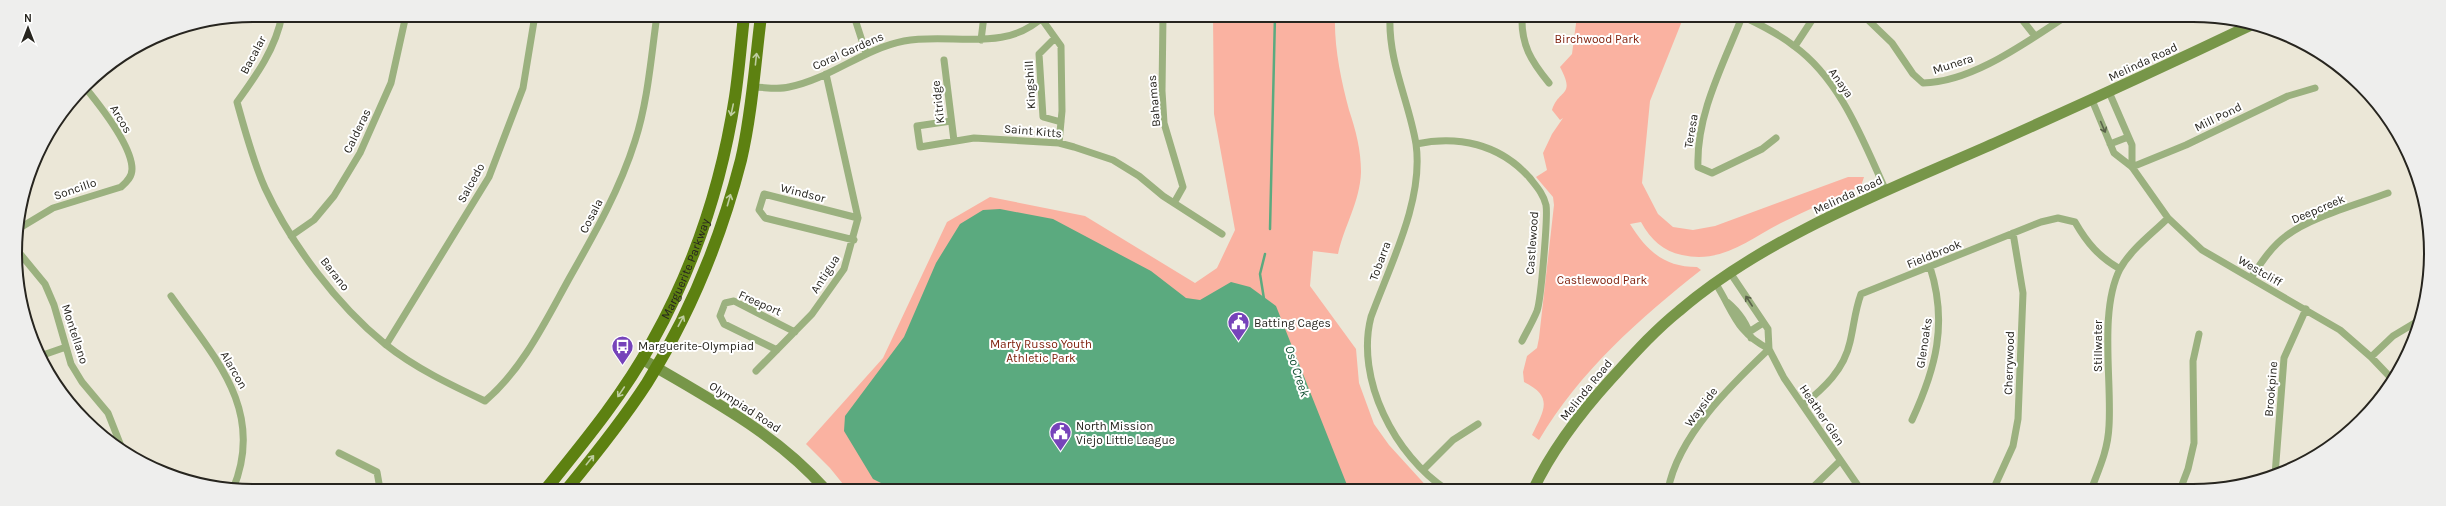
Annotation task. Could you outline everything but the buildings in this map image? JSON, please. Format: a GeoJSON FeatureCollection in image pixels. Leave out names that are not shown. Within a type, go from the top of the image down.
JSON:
{"type":"FeatureCollection","features":[{"type":"Feature","properties":{"kind":"main road","name":"Marguerite Parkway"},"geometry":{"type":"LineString","coordinates":[[550,484],[612,405],[642,359],[684,280],[718,176],[735,97],[743,22]]}},
{"type":"Feature","properties":{"kind":"main road","name":"Marguerite Parkway"},"geometry":{"type":"LineString","coordinates":[[571,484],[614,430],[656,367],[690,304],[726,211],[741,159],[753,86],[760,22]]}},
{"type":"Feature","properties":{"kind":"main road","name":"Melinda Road"},"geometry":{"type":"LineString","coordinates":[[1537,484],[1566,436],[1597,395],[1631,358],[1679,310],[1731,274],[1815,225],[2092,100],[2245,28]]}},
{"type":"Feature","properties":{"kind":"main road","name":"Olympiad Road"},"geometry":{"type":"LineString","coordinates":[[642,359],[763,432],[783,448],[820,484]]}},
{"type":"Feature","properties":{"kind":"street","name":"Bacalar"},"geometry":{"type":"LineString","coordinates":[[237,102],[258,72],[279,29],[280,22]]}},
{"type":"Feature","properties":{"kind":"street","name":"Calderas"},"geometry":{"type":"LineString","coordinates":[[291,236],[314,220],[334,196],[360,153],[391,83],[404,22]]}},
{"type":"Feature","properties":{"kind":"street","name":"Salcedo"},"geometry":{"type":"LineString","coordinates":[[386,345],[489,177],[523,88],[534,22]]}},
{"type":"Feature","properties":{"kind":"street","name":"Cosala"},"geometry":{"type":"LineString","coordinates":[[485,401],[501,387],[538,335],[603,218],[623,175],[636,139],[644,101],[656,22]]}},
{"type":"Feature","properties":{"kind":"street"},"geometry":{"type":"LineString","coordinates":[[856,22],[866,53]]}},
{"type":"Feature","properties":{"kind":"street"},"geometry":{"type":"LineString","coordinates":[[981,40],[983,22]]}},
{"type":"Feature","properties":{"kind":"street","name":"Coral Gardens"},"geometry":{"type":"LineString","coordinates":[[753,86],[787,88],[826,74],[866,53],[886,45],[920,39],[998,39],[1026,28],[1035,22]]}},
{"type":"Feature","properties":{"kind":"street"},"geometry":{"type":"LineString","coordinates":[[1045,22],[1061,46],[1061,122],[1059,143]]}},
{"type":"Feature","properties":{"kind":"street","name":"Bahamas"},"geometry":{"type":"LineString","coordinates":[[1163,22],[1162,91],[1164,123],[1183,187],[1174,203]]}},
{"type":"Feature","properties":{"kind":"street","name":"Tobarra"},"geometry":{"type":"LineString","coordinates":[[1390,22],[1393,62],[1416,144],[1414,191],[1408,216],[1371,317],[1367,334],[1366,352],[1372,384],[1386,422],[1403,446],[1440,484]]}},
{"type":"Feature","properties":{"kind":"street"},"geometry":{"type":"LineString","coordinates":[[1522,22],[1524,43],[1531,61],[1549,83]]}},
{"type":"Feature","properties":{"kind":"street","name":"Teresa"},"geometry":{"type":"LineString","coordinates":[[1741,22],[1703,118],[1697,146],[1698,167],[1712,173],[1762,149],[1776,138]]}},
{"type":"Feature","properties":{"kind":"street","name":"Anaya"},"geometry":{"type":"LineString","coordinates":[[1753,22],[1795,46],[1826,78],[1854,122],[1886,192]]}},
{"type":"Feature","properties":{"kind":"street"},"geometry":{"type":"LineString","coordinates":[[1795,46],[1811,22]]}},
{"type":"Feature","properties":{"kind":"street","name":"Munera"},"geometry":{"type":"LineString","coordinates":[[1870,22],[1892,44],[1913,74],[1923,83],[1937,82],[1993,62],[2057,22]]}},
{"type":"Feature","properties":{"kind":"street"},"geometry":{"type":"LineString","coordinates":[[2024,22],[2035,36]]}},
{"type":"Feature","properties":{"kind":"street","name":"Kingshill"},"geometry":{"type":"LineString","coordinates":[[1055,38],[1039,54],[1043,118],[1061,122]]}},
{"type":"Feature","properties":{"kind":"street","name":"Kitridge"},"geometry":{"type":"LineString","coordinates":[[944,60],[954,141]]}},
{"type":"Feature","properties":{"kind":"street","name":"Antigua"},"geometry":{"type":"LineString","coordinates":[[756,371],[796,332],[844,269],[854,240],[858,218],[826,74]]}},
{"type":"Feature","properties":{"kind":"street","name":"Mill Pond"},"geometry":{"type":"LineString","coordinates":[[2132,167],[2186,145],[2288,96],[2315,88]]}},
{"type":"Feature","properties":{"kind":"street","name":"Arcos"},"geometry":{"type":"LineString","coordinates":[[89,91],[103,108],[118,132],[132,168]]}},
{"type":"Feature","properties":{"kind":"street"},"geometry":{"type":"LineString","coordinates":[[2109,92],[2132,145],[2132,167]]}},
{"type":"Feature","properties":{"kind":"street","name":"Westcliff"},"geometry":{"type":"LineString","coordinates":[[2092,100],[2114,153],[2132,167],[2168,218],[2202,250],[2340,330],[2371,357],[2388,375]]}},
{"type":"Feature","properties":{"kind":"street","name":"Barano"},"geometry":{"type":"LineString","coordinates":[[237,102],[265,187],[291,236],[351,311],[386,345],[430,373],[485,401]]}},
{"type":"Feature","properties":{"kind":"street","name":"Saint Kitts"},"geometry":{"type":"LineString","coordinates":[[951,121],[917,126],[920,147],[974,138],[1059,143],[1113,160],[1139,176],[1174,203],[1222,234]]}},
{"type":"Feature","properties":{"kind":"street"},"geometry":{"type":"LineString","coordinates":[[2110,144],[2128,137]]}},
{"type":"Feature","properties":{"kind":"street","name":"Castlewood"},"geometry":{"type":"LineString","coordinates":[[1416,144],[1436,140],[1457,140],[1482,145],[1500,153],[1518,166],[1540,190],[1546,206],[1546,222],[1537,310],[1522,341]]}},
{"type":"Feature","properties":{"kind":"street","name":"Soncillo"},"geometry":{"type":"LineString","coordinates":[[24,226],[53,208],[121,186],[128,182],[132,168]]}},
{"type":"Feature","properties":{"kind":"street","name":"Deepcreek"},"geometry":{"type":"LineString","coordinates":[[2251,278],[2273,248],[2286,235],[2302,226],[2388,193]]}},
{"type":"Feature","properties":{"kind":"street","name":"Windsor"},"geometry":{"type":"LineString","coordinates":[[854,240],[765,218],[759,210],[764,194],[858,218]]}},
{"type":"Feature","properties":{"kind":"street","name":"Fieldbrook"},"geometry":{"type":"LineString","coordinates":[[1803,405],[1821,390],[1839,368],[1850,343],[1855,309],[1861,294],[2013,233],[2058,218],[2075,222],[2085,240],[2099,256],[2120,269]]}},
{"type":"Feature","properties":{"kind":"street","name":"Stillwater"},"geometry":{"type":"LineString","coordinates":[[2093,484],[2106,452],[2108,439],[2109,314],[2113,287],[2120,269],[2135,249],[2168,218]]}},
{"type":"Feature","properties":{"kind":"street","name":"Cherrywood"},"geometry":{"type":"LineString","coordinates":[[1996,484],[2013,446],[2018,419],[2023,292],[2013,233]]}},
{"type":"Feature","properties":{"kind":"street","name":"Montellano"},"geometry":{"type":"LineString","coordinates":[[22,256],[45,284],[54,305],[71,364],[82,382],[108,413],[119,441]]}},
{"type":"Feature","properties":{"kind":"street","name":"Glenoaks"},"geometry":{"type":"LineString","coordinates":[[1912,420],[1928,384],[1940,328],[1938,292],[1930,267]]}},
{"type":"Feature","properties":{"kind":"street","name":"Heather Glen"},"geometry":{"type":"LineString","coordinates":[[1731,274],[1768,329],[1769,349],[1784,378],[1857,484]]}},
{"type":"Feature","properties":{"kind":"street"},"geometry":{"type":"LineString","coordinates":[[1716,284],[1731,312],[1751,340],[1769,349]]}},
{"type":"Feature","properties":{"kind":"street","name":"Alarcon"},"geometry":{"type":"LineString","coordinates":[[171,296],[227,376],[238,399],[244,426],[243,452],[234,484]]}},
{"type":"Feature","properties":{"kind":"street","name":"Freeport"},"geometry":{"type":"LineString","coordinates":[[777,350],[724,324],[720,316],[725,302],[734,301],[796,332]]}},
{"type":"Feature","properties":{"kind":"street"},"geometry":{"type":"LineString","coordinates":[[1727,302],[1736,310],[1749,332],[1751,340]]}},
{"type":"Feature","properties":{"kind":"street","name":"Brookpine"},"geometry":{"type":"LineString","coordinates":[[2276,468],[2284,358],[2306,309]]}},
{"type":"Feature","properties":{"kind":"street"},"geometry":{"type":"LineString","coordinates":[[1749,332],[1763,323]]}},
{"type":"Feature","properties":{"kind":"street"},"geometry":{"type":"LineString","coordinates":[[2371,357],[2392,336],[2413,324]]}},
{"type":"Feature","properties":{"kind":"street"},"geometry":{"type":"LineString","coordinates":[[2182,484],[2188,469],[2194,442],[2193,361],[2199,334]]}},
{"type":"Feature","properties":{"kind":"street"},"geometry":{"type":"LineString","coordinates":[[46,355],[66,347]]}},
{"type":"Feature","properties":{"kind":"street","name":"Wayside"},"geometry":{"type":"LineString","coordinates":[[1670,484],[1686,445],[1705,417],[1730,387],[1769,349]]}},
{"type":"Feature","properties":{"kind":"street"},"geometry":{"type":"LineString","coordinates":[[1424,469],[1453,440],[1478,424]]}},
{"type":"Feature","properties":{"kind":"street"},"geometry":{"type":"LineString","coordinates":[[339,453],[377,472],[379,484]]}},
{"type":"Feature","properties":{"kind":"street"},"geometry":{"type":"LineString","coordinates":[[1816,484],[1840,461]]}},
{"type":"Feature","properties":{"kind":"green space","name":"Marty Russo Youth Athletic Park"},"geometry":{"type":"Polygon","coordinates":[[[1213,22],[1335,22],[1341,75],[1358,141],[1361,172],[1360,183],[1355,204],[1338,254],[1313,251],[1310,286],[1356,349],[1359,383],[1374,424],[1389,445],[1425,484],[843,484],[830,468],[806,444],[883,358],[947,222],[990,197],[1085,216],[1195,283],[1217,268],[1235,230],[1214,114],[1213,22]]]}},
{"type":"Feature","properties":{"kind":"green space"},"geometry":{"type":"Polygon","coordinates":[[[1576,22],[1682,22],[1650,101],[1642,183],[1658,214],[1673,227],[1693,230],[1715,226],[1848,177],[1864,177],[1861,186],[1781,223],[1734,249],[1709,256],[1696,257],[1669,251],[1653,239],[1641,222],[1630,224],[1643,242],[1658,256],[1675,264],[1697,267],[1701,270],[1633,327],[1612,348],[1573,392],[1555,415],[1539,440],[1532,435],[1543,411],[1543,399],[1540,393],[1524,382],[1523,372],[1527,356],[1537,348],[1539,338],[1554,205],[1553,197],[1536,177],[1547,170],[1543,153],[1552,134],[1563,118],[1560,120],[1552,110],[1558,98],[1565,92],[1566,88],[1565,77],[1560,67],[1572,54],[1576,22]]]}},
{"type":"Feature","properties":{"kind":"water","name":"Marty Russo Youth Athletic Park"},"geometry":{"type":"Polygon","coordinates":[[[1000,209],[1053,219],[1151,271],[1186,298],[1200,300],[1231,282],[1250,287],[1276,306],[1347,484],[883,484],[873,479],[844,431],[845,416],[904,337],[936,263],[960,224],[983,210],[1000,209]]]}},
{"type":"Feature","properties":{"kind":"waterway","name":"Oso Creek"},"geometry":{"type":"LineString","coordinates":[[1270,229],[1275,22]]}},
{"type":"Feature","properties":{"kind":"waterway","name":"Oso Creek"},"geometry":{"type":"LineString","coordinates":[[1264,299],[1260,274],[1265,254]]}},
{"type":"Feature","properties":{"kind":"place","name":"Batting Cages"},"geometry":{"type":"Point","coordinates":[1238,342]}},
{"type":"Feature","properties":{"kind":"place","name":"Marguerite-Olympiad"},"geometry":{"type":"Point","coordinates":[622,366]}},
{"type":"Feature","properties":{"kind":"place","name":"North Mission Viejo Little League"},"geometry":{"type":"Point","coordinates":[1060,452]}},
{"type":"Feature","properties":{"kind":"park label","name":"Birchwood Park"},"geometry":{"type":"Point","coordinates":[1597,39]}},
{"type":"Feature","properties":{"kind":"park label","name":"Castlewood Park"},"geometry":{"type":"Point","coordinates":[1602,280]}}]}
